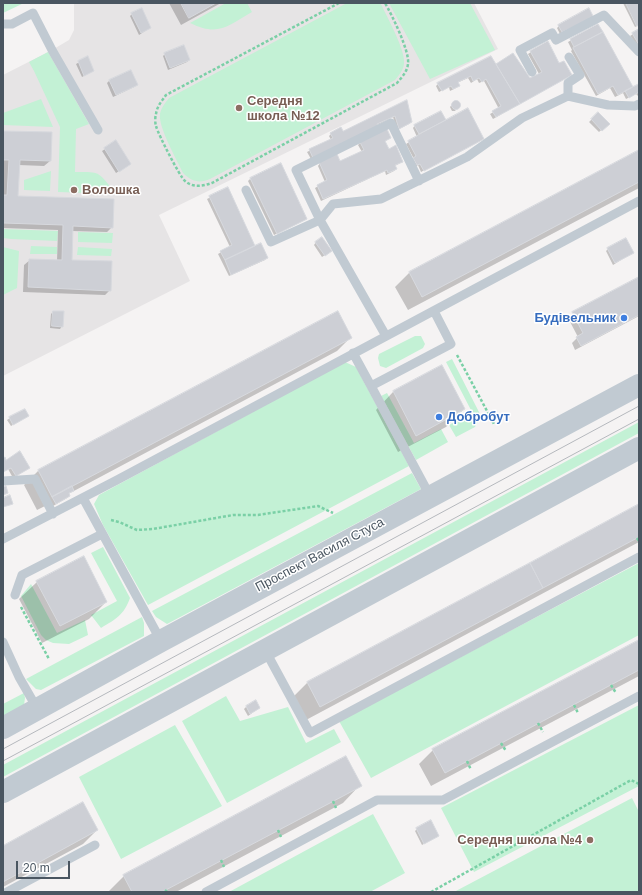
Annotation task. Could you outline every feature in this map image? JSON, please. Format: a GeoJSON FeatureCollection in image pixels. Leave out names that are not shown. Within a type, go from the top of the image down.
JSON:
{"type":"FeatureCollection","features":[{"type":"Feature","properties":{"kind":"street","name":"Проспект Василя Стуса"},"geometry":{"type":"LineString","coordinates":[[3,728],[161,641],[639,385]]}},
{"type":"Feature","properties":{"kind":"street"},"geometry":{"type":"LineString","coordinates":[[3,792],[639,448]]}},
{"type":"Feature","properties":{"kind":"lane"},"geometry":{"type":"LineString","coordinates":[[3,24],[12,24],[33,13],[52,50],[98,130]]}},
{"type":"Feature","properties":{"kind":"lane"},"geometry":{"type":"LineString","coordinates":[[532,72],[520,50],[552,33],[556,40],[604,15],[639,52]]}},
{"type":"Feature","properties":{"kind":"lane"},"geometry":{"type":"LineString","coordinates":[[568,96],[568,83],[580,76],[569,57]]}},
{"type":"Feature","properties":{"kind":"lane"},"geometry":{"type":"LineString","coordinates":[[246,190],[270,242],[320,220],[333,204],[381,199],[419,181],[467,157],[522,118],[568,96],[608,105],[635,106],[639,104]]}},
{"type":"Feature","properties":{"kind":"lane"},"geometry":{"type":"LineString","coordinates":[[386,336],[320,220],[296,170],[391,123],[419,181]]}},
{"type":"Feature","properties":{"kind":"lane"},"geometry":{"type":"LineString","coordinates":[[3,538],[53,514],[639,201]]}},
{"type":"Feature","properties":{"kind":"lane"},"geometry":{"type":"LineString","coordinates":[[371,386],[451,344],[434,310]]}},
{"type":"Feature","properties":{"kind":"lane"},"geometry":{"type":"LineString","coordinates":[[354,353],[430,496]]}},
{"type":"Feature","properties":{"kind":"lane"},"geometry":{"type":"LineString","coordinates":[[3,480],[35,479],[53,514]]}},
{"type":"Feature","properties":{"kind":"lane"},"geometry":{"type":"LineString","coordinates":[[83,498],[161,641]]}},
{"type":"Feature","properties":{"kind":"lane"},"geometry":{"type":"LineString","coordinates":[[15,595],[22,575],[102,534]]}},
{"type":"Feature","properties":{"kind":"lane"},"geometry":{"type":"LineString","coordinates":[[265,650],[310,733],[639,557]]}},
{"type":"Feature","properties":{"kind":"lane"},"geometry":{"type":"LineString","coordinates":[[3,642],[19,677],[38,710]]}},
{"type":"Feature","properties":{"kind":"lane"},"geometry":{"type":"LineString","coordinates":[[206,892],[377,800],[443,800],[639,696]]}},
{"type":"Feature","properties":{"kind":"lane"},"geometry":{"type":"LineString","coordinates":[[8,892],[95,845]]}},
{"type":"Feature","properties":{"kind":"path"},"geometry":{"type":"LineString","coordinates":[[339,3],[166,95],[159,104],[155,114],[156,126],[180,175],[186,182],[194,186],[204,186],[212,183],[397,83],[405,74],[408,64],[408,52],[385,3]]}},
{"type":"Feature","properties":{"kind":"path"},"geometry":{"type":"LineString","coordinates":[[451,344],[494,424]]}},
{"type":"Feature","properties":{"kind":"path"},"geometry":{"type":"LineString","coordinates":[[106,520],[119,522],[137,530],[153,529],[233,515],[258,515],[318,506],[333,513]]}},
{"type":"Feature","properties":{"kind":"path"},"geometry":{"type":"LineString","coordinates":[[15,595],[50,659]]}},
{"type":"Feature","properties":{"kind":"path"},"geometry":{"type":"LineString","coordinates":[[431,892],[631,780],[639,784]]}},
{"type":"Feature","properties":{"kind":"shaded area"},"geometry":{"type":"Polygon","coordinates":[[[74,3],[474,3],[498,49],[159,215],[190,281],[3,376],[3,75],[69,40],[74,30],[74,3]]]}},
{"type":"Feature","properties":{"kind":"green space"},"geometry":{"type":"Polygon","coordinates":[[[3,3],[24,3],[3,13],[3,3]]]}},
{"type":"Feature","properties":{"kind":"green space"},"geometry":{"type":"Polygon","coordinates":[[[226,3],[247,3],[252,12],[222,28],[208,29],[190,23],[226,3]]]}},
{"type":"Feature","properties":{"kind":"green space"},"geometry":{"type":"Polygon","coordinates":[[[347,3],[380,3],[382,6],[400,43],[404,58],[403,69],[395,80],[206,181],[195,181],[183,173],[165,135],[160,120],[161,110],[169,98],[347,3]]]}},
{"type":"Feature","properties":{"kind":"green space"},"geometry":{"type":"Polygon","coordinates":[[[389,3],[470,3],[495,50],[430,79],[389,3]]]}},
{"type":"Feature","properties":{"kind":"green space"},"geometry":{"type":"Polygon","coordinates":[[[48,52],[89,124],[76,129],[75,172],[90,172],[98,174],[115,194],[58,192],[60,127],[29,62],[48,52]]]}},
{"type":"Feature","properties":{"kind":"green space"},"geometry":{"type":"Polygon","coordinates":[[[41,99],[53,127],[3,125],[3,113],[41,99]]]}},
{"type":"Feature","properties":{"kind":"green space"},"geometry":{"type":"Polygon","coordinates":[[[51,171],[50,191],[24,190],[24,180],[51,171]]]}},
{"type":"Feature","properties":{"kind":"green space"},"geometry":{"type":"Polygon","coordinates":[[[3,229],[58,231],[57,241],[3,238],[3,229]]]}},
{"type":"Feature","properties":{"kind":"green space"},"geometry":{"type":"Polygon","coordinates":[[[78,232],[113,233],[112,243],[78,242],[78,232]]]}},
{"type":"Feature","properties":{"kind":"green space"},"geometry":{"type":"Polygon","coordinates":[[[31,246],[57,247],[57,254],[30,254],[31,246]]]}},
{"type":"Feature","properties":{"kind":"green space"},"geometry":{"type":"Polygon","coordinates":[[[3,247],[19,251],[17,288],[3,295],[3,247]]]}},
{"type":"Feature","properties":{"kind":"green space"},"geometry":{"type":"Polygon","coordinates":[[[78,247],[112,249],[111,256],[77,255],[78,247]]]}},
{"type":"Feature","properties":{"kind":"green space"},"geometry":{"type":"Polygon","coordinates":[[[415,336],[421,336],[425,344],[423,348],[386,368],[380,366],[378,358],[379,354],[415,336]]]}},
{"type":"Feature","properties":{"kind":"green space"},"geometry":{"type":"Polygon","coordinates":[[[452,359],[481,416],[475,427],[456,437],[449,425],[472,412],[446,362],[452,359]]]}},
{"type":"Feature","properties":{"kind":"green space"},"geometry":{"type":"Polygon","coordinates":[[[345,362],[356,367],[409,466],[148,605],[103,525],[94,504],[99,495],[345,362]]]}},
{"type":"Feature","properties":{"kind":"green space"},"geometry":{"type":"Polygon","coordinates":[[[387,393],[414,443],[441,429],[448,442],[416,460],[381,396],[387,393]]]}},
{"type":"Feature","properties":{"kind":"green space"},"geometry":{"type":"Polygon","coordinates":[[[639,422],[639,433],[3,777],[3,765],[639,422]]]}},
{"type":"Feature","properties":{"kind":"green space"},"geometry":{"type":"Polygon","coordinates":[[[412,473],[421,489],[167,624],[156,617],[152,611],[412,473]]]}},
{"type":"Feature","properties":{"kind":"green space"},"geometry":{"type":"Polygon","coordinates":[[[103,547],[130,598],[122,613],[101,628],[91,615],[117,601],[91,553],[103,547]]]}},
{"type":"Feature","properties":{"kind":"green space"},"geometry":{"type":"Polygon","coordinates":[[[639,563],[639,635],[371,778],[339,721],[639,563]]]}},
{"type":"Feature","properties":{"kind":"green space"},"geometry":{"type":"Polygon","coordinates":[[[31,584],[57,633],[85,620],[88,635],[69,644],[53,643],[46,640],[41,635],[21,596],[31,584]]]}},
{"type":"Feature","properties":{"kind":"green space"},"geometry":{"type":"Polygon","coordinates":[[[142,617],[144,623],[144,636],[41,690],[36,689],[26,679],[142,617]]]}},
{"type":"Feature","properties":{"kind":"green space"},"geometry":{"type":"Polygon","coordinates":[[[24,693],[24,705],[3,719],[3,704],[24,693]]]}},
{"type":"Feature","properties":{"kind":"green space"},"geometry":{"type":"Polygon","coordinates":[[[226,696],[240,721],[288,707],[306,743],[334,729],[341,742],[227,803],[182,721],[226,696]]]}},
{"type":"Feature","properties":{"kind":"green space"},"geometry":{"type":"Polygon","coordinates":[[[639,705],[639,786],[474,872],[441,808],[639,705]]]}},
{"type":"Feature","properties":{"kind":"green space"},"geometry":{"type":"Polygon","coordinates":[[[175,725],[222,806],[121,859],[79,777],[175,725]]]}},
{"type":"Feature","properties":{"kind":"green space","name":"Середня школа №4"},"geometry":{"type":"Polygon","coordinates":[[[632,798],[639,812],[639,892],[454,892],[632,798]]]}},
{"type":"Feature","properties":{"kind":"green space"},"geometry":{"type":"Polygon","coordinates":[[[373,814],[405,873],[370,892],[229,892],[373,814]]]}},
{"type":"Feature","properties":{"kind":"building"},"geometry":{"type":"Polygon","coordinates":[[[181,3],[216,3],[189,18],[181,3]]]}},
{"type":"Feature","properties":{"kind":"building"},"geometry":{"type":"Polygon","coordinates":[[[626,3],[639,3],[639,25],[637,26],[626,3]]]}},
{"type":"Feature","properties":{"kind":"building"},"geometry":{"type":"Polygon","coordinates":[[[142,8],[151,28],[141,33],[131,13],[142,8]]]}},
{"type":"Feature","properties":{"kind":"building"},"geometry":{"type":"Polygon","coordinates":[[[589,8],[594,18],[562,32],[558,25],[589,8]]]}},
{"type":"Feature","properties":{"kind":"building"},"geometry":{"type":"Polygon","coordinates":[[[598,24],[603,32],[574,47],[570,39],[598,24]]]}},
{"type":"Feature","properties":{"kind":"building"},"geometry":{"type":"Polygon","coordinates":[[[639,29],[639,45],[632,33],[639,29]]]}},
{"type":"Feature","properties":{"kind":"building"},"geometry":{"type":"Polygon","coordinates":[[[603,32],[633,87],[618,95],[613,86],[598,94],[573,48],[603,32]]]}},
{"type":"Feature","properties":{"kind":"building"},"geometry":{"type":"Polygon","coordinates":[[[548,41],[559,63],[564,61],[572,75],[520,104],[496,64],[513,53],[530,78],[542,72],[530,51],[548,41]]]}},
{"type":"Feature","properties":{"kind":"building"},"geometry":{"type":"Polygon","coordinates":[[[184,45],[190,60],[170,68],[164,53],[184,45]]]}},
{"type":"Feature","properties":{"kind":"building"},"geometry":{"type":"Polygon","coordinates":[[[88,56],[94,71],[84,76],[78,61],[88,56]]]}},
{"type":"Feature","properties":{"kind":"building"},"geometry":{"type":"Polygon","coordinates":[[[491,56],[520,104],[496,117],[492,111],[501,106],[486,79],[482,82],[479,78],[473,81],[471,76],[458,82],[460,86],[453,89],[451,86],[442,91],[437,83],[491,56]]]}},
{"type":"Feature","properties":{"kind":"building"},"geometry":{"type":"Polygon","coordinates":[[[131,70],[138,85],[116,95],[109,80],[131,70]]]}},
{"type":"Feature","properties":{"kind":"building"},"geometry":{"type":"Polygon","coordinates":[[[639,84],[639,92],[629,98],[625,91],[639,84]]]}},
{"type":"Feature","properties":{"kind":"building"},"geometry":{"type":"Polygon","coordinates":[[[407,100],[412,122],[399,129],[395,116],[313,158],[309,149],[333,138],[330,133],[341,127],[343,131],[407,100]]]}},
{"type":"Feature","properties":{"kind":"building"},"geometry":{"type":"Polygon","coordinates":[[[454,101],[458,101],[460,105],[458,109],[454,109],[452,107],[452,103],[454,101]]]}},
{"type":"Feature","properties":{"kind":"building"},"geometry":{"type":"Polygon","coordinates":[[[468,108],[484,139],[424,171],[420,164],[417,165],[413,158],[416,156],[408,141],[468,108]]]}},
{"type":"Feature","properties":{"kind":"building"},"geometry":{"type":"Polygon","coordinates":[[[441,111],[446,120],[419,134],[414,125],[441,111]]]}},
{"type":"Feature","properties":{"kind":"building"},"geometry":{"type":"Polygon","coordinates":[[[598,112],[610,124],[602,131],[591,119],[598,112]]]}},
{"type":"Feature","properties":{"kind":"building"},"geometry":{"type":"Polygon","coordinates":[[[387,129],[391,138],[385,141],[389,149],[396,145],[403,162],[395,165],[397,169],[388,173],[387,170],[323,199],[317,185],[327,180],[319,162],[337,154],[340,161],[364,150],[360,142],[387,129]]]}},
{"type":"Feature","properties":{"kind":"building"},"geometry":{"type":"Polygon","coordinates":[[[3,131],[52,132],[51,161],[20,160],[18,196],[114,199],[113,228],[73,226],[72,260],[112,261],[111,291],[28,287],[29,259],[62,260],[63,225],[3,223],[3,195],[7,195],[9,160],[3,160],[3,131]]]}},
{"type":"Feature","properties":{"kind":"building"},"geometry":{"type":"Polygon","coordinates":[[[116,140],[131,164],[119,172],[104,148],[116,140]]]}},
{"type":"Feature","properties":{"kind":"building"},"geometry":{"type":"Polygon","coordinates":[[[639,150],[639,182],[422,297],[409,272],[639,150]]]}},
{"type":"Feature","properties":{"kind":"building"},"geometry":{"type":"Polygon","coordinates":[[[281,163],[307,219],[277,234],[250,178],[281,163]]]}},
{"type":"Feature","properties":{"kind":"building"},"geometry":{"type":"Polygon","coordinates":[[[228,187],[255,246],[225,260],[220,251],[232,245],[209,196],[228,187]]]}},
{"type":"Feature","properties":{"kind":"building"},"geometry":{"type":"Polygon","coordinates":[[[322,237],[332,251],[325,256],[315,242],[322,237]]]}},
{"type":"Feature","properties":{"kind":"building"},"geometry":{"type":"Polygon","coordinates":[[[626,238],[634,253],[615,263],[607,248],[626,238]]]}},
{"type":"Feature","properties":{"kind":"building"},"geometry":{"type":"Polygon","coordinates":[[[261,243],[268,258],[231,275],[225,260],[261,243]]]}},
{"type":"Feature","properties":{"kind":"building"},"geometry":{"type":"Polygon","coordinates":[[[639,277],[639,315],[581,346],[576,337],[583,333],[572,312],[639,277]]]}},
{"type":"Feature","properties":{"kind":"building"},"geometry":{"type":"Polygon","coordinates":[[[53,311],[64,311],[63,327],[52,326],[53,311]]]}},
{"type":"Feature","properties":{"kind":"building"},"geometry":{"type":"Polygon","coordinates":[[[338,311],[352,338],[52,497],[38,470],[338,311]]]}},
{"type":"Feature","properties":{"kind":"building"},"geometry":{"type":"Polygon","coordinates":[[[442,365],[465,409],[416,436],[393,391],[442,365]]]}},
{"type":"Feature","properties":{"kind":"building"},"geometry":{"type":"Polygon","coordinates":[[[25,409],[29,416],[13,425],[9,417],[25,409]]]}},
{"type":"Feature","properties":{"kind":"building"},"geometry":{"type":"Polygon","coordinates":[[[20,451],[30,468],[16,476],[11,468],[3,472],[3,458],[5,457],[6,460],[20,451]]]}},
{"type":"Feature","properties":{"kind":"building"},"geometry":{"type":"Polygon","coordinates":[[[6,486],[8,493],[3,495],[3,487],[6,486]]]}},
{"type":"Feature","properties":{"kind":"building"},"geometry":{"type":"Polygon","coordinates":[[[72,486],[74,491],[69,493],[70,496],[56,504],[52,497],[72,486]]]}},
{"type":"Feature","properties":{"kind":"building"},"geometry":{"type":"Polygon","coordinates":[[[10,495],[13,504],[3,507],[3,498],[10,495]]]}},
{"type":"Feature","properties":{"kind":"building"},"geometry":{"type":"Polygon","coordinates":[[[639,504],[639,537],[543,588],[530,563],[639,504]]]}},
{"type":"Feature","properties":{"kind":"building"},"geometry":{"type":"Polygon","coordinates":[[[84,556],[107,602],[60,626],[36,581],[84,556]]]}},
{"type":"Feature","properties":{"kind":"building"},"geometry":{"type":"Polygon","coordinates":[[[530,563],[543,588],[320,707],[307,682],[530,563]]]}},
{"type":"Feature","properties":{"kind":"building"},"geometry":{"type":"Polygon","coordinates":[[[639,640],[639,670],[445,773],[432,749],[639,640]]]}},
{"type":"Feature","properties":{"kind":"building"},"geometry":{"type":"Polygon","coordinates":[[[256,700],[260,708],[250,714],[246,706],[256,700]]]}},
{"type":"Feature","properties":{"kind":"building"},"geometry":{"type":"Polygon","coordinates":[[[346,756],[362,786],[162,892],[132,892],[123,875],[346,756]]]}},
{"type":"Feature","properties":{"kind":"building"},"geometry":{"type":"Polygon","coordinates":[[[83,802],[98,830],[3,882],[3,846],[83,802]]]}},
{"type":"Feature","properties":{"kind":"building"},"geometry":{"type":"Polygon","coordinates":[[[431,820],[439,836],[424,844],[416,828],[431,820]]]}},
{"type":"Feature","properties":{"kind":"tram line"},"geometry":{"type":"LineString","coordinates":[[3,749],[639,406]]}},
{"type":"Feature","properties":{"kind":"tram line"},"geometry":{"type":"LineString","coordinates":[[3,761],[639,419]]}},
{"type":"Feature","properties":{"kind":"place","name":"Середня школа №12"},"geometry":{"type":"Point","coordinates":[239,108]}},
{"type":"Feature","properties":{"kind":"place","name":"Волошка"},"geometry":{"type":"Point","coordinates":[74,190]}},
{"type":"Feature","properties":{"kind":"place","name":"Будівельник"},"geometry":{"type":"Point","coordinates":[624,318]}},
{"type":"Feature","properties":{"kind":"place","name":"Добробут"},"geometry":{"type":"Point","coordinates":[439,417]}},
{"type":"Feature","properties":{"kind":"place","name":"Середня школа №4"},"geometry":{"type":"Point","coordinates":[590,840]}}]}
